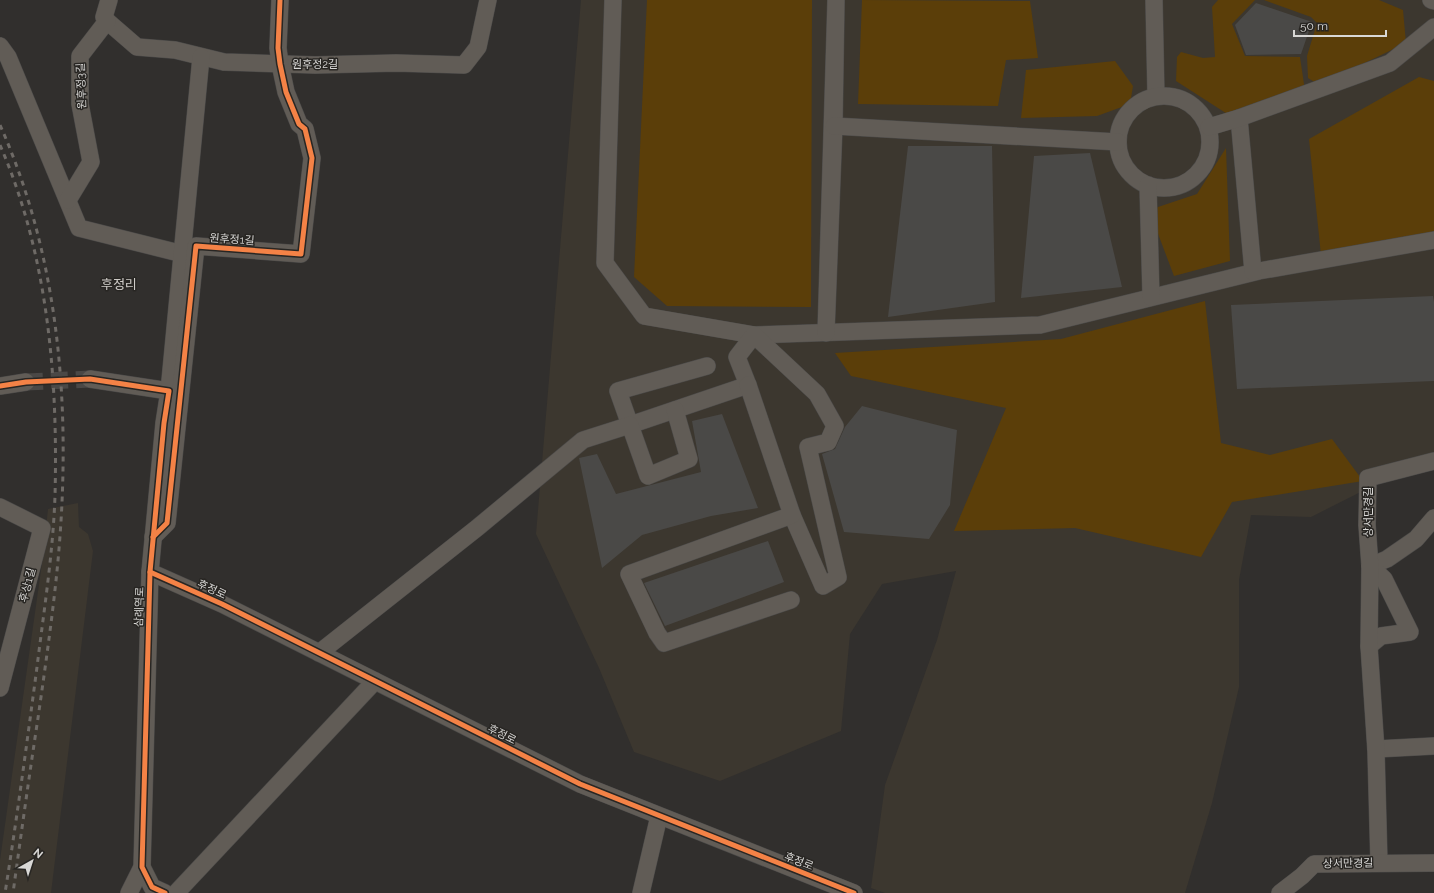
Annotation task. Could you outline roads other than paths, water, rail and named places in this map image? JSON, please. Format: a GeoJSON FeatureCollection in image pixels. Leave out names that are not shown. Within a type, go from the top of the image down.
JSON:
{"type":"FeatureCollection","features":[{"type":"Feature","properties":{"kind":"street"},"geometry":{"type":"LineString","coordinates":[[107,21],[104,17],[109,0]]}},
{"type":"Feature","properties":{"kind":"street","name":"원후정1길"},"geometry":{"type":"LineString","coordinates":[[153,537],[166,523],[189,250],[301,254],[312,158],[304,128],[299,124],[286,92],[280,64],[278,48],[280,0]]}},
{"type":"Feature","properties":{"kind":"street","name":"원후정2길"},"geometry":{"type":"LineString","coordinates":[[107,21],[138,47],[175,50],[224,62],[315,65],[396,63],[464,65],[478,47],[488,0]]}},
{"type":"Feature","properties":{"kind":"street"},"geometry":{"type":"LineString","coordinates":[[613,0],[604,262],[644,316],[754,335],[1040,325],[1253,272],[1434,240]]}},
{"type":"Feature","properties":{"kind":"street"},"geometry":{"type":"LineString","coordinates":[[826,333],[836,0]]}},
{"type":"Feature","properties":{"kind":"street"},"geometry":{"type":"LineString","coordinates":[[826,333],[834,126],[836,0]]}},
{"type":"Feature","properties":{"kind":"street"},"geometry":{"type":"LineString","coordinates":[[1154,0],[1156,96]]}},
{"type":"Feature","properties":{"kind":"street","name":"원후정3길"},"geometry":{"type":"LineString","coordinates":[[68,200],[91,162],[80,104],[80,56],[107,21]]}},
{"type":"Feature","properties":{"kind":"street"},"geometry":{"type":"LineString","coordinates":[[1208,127],[1238,118],[1390,63],[1434,27]]}},
{"type":"Feature","properties":{"kind":"street"},"geometry":{"type":"LineString","coordinates":[[0,46],[8,57],[79,228],[189,250],[201,57]]}},
{"type":"Feature","properties":{"kind":"street"},"geometry":{"type":"LineString","coordinates":[[1169,95],[1188,102],[1203,116],[1208,127],[1211,142],[1208,157],[1202,170],[1197,176],[1184,184],[1170,188],[1148,185],[1141,182],[1129,172],[1120,158],[1118,142],[1119,129],[1128,112],[1144,100],[1156,96],[1169,95]]}},
{"type":"Feature","properties":{"kind":"street"},"geometry":{"type":"LineString","coordinates":[[1238,118],[1253,272]]}},
{"type":"Feature","properties":{"kind":"street"},"geometry":{"type":"LineString","coordinates":[[834,126],[1118,142]]}},
{"type":"Feature","properties":{"kind":"street"},"geometry":{"type":"LineString","coordinates":[[1148,185],[1151,297]]}},
{"type":"Feature","properties":{"kind":"street","name":"삼례역로"},"geometry":{"type":"LineString","coordinates":[[129,893],[142,867],[150,572],[164,423],[189,250]]}},
{"type":"Feature","properties":{"kind":"street"},"geometry":{"type":"LineString","coordinates":[[754,335],[817,394],[835,426],[828,442],[808,447],[838,577],[823,586],[792,515],[748,386],[736,357],[754,335]]}},
{"type":"Feature","properties":{"kind":"street"},"geometry":{"type":"LineString","coordinates":[[675,410],[689,459],[648,476],[618,391],[707,366]]}},
{"type":"Feature","properties":{"kind":"street"},"geometry":{"type":"LineString","coordinates":[[90,379],[168,391]]}},
{"type":"Feature","properties":{"kind":"street"},"geometry":{"type":"LineString","coordinates":[[0,386],[26,382]]}},
{"type":"Feature","properties":{"kind":"street"},"geometry":{"type":"LineString","coordinates":[[319,653],[478,528],[584,440],[748,386]]}},
{"type":"Feature","properties":{"kind":"street","name":"상서만경길"},"geometry":{"type":"LineString","coordinates":[[1379,863],[1376,749],[1369,646],[1370,566],[1367,525],[1368,478],[1434,461]]}},
{"type":"Feature","properties":{"kind":"street","name":"후상1길"},"geometry":{"type":"LineString","coordinates":[[0,507],[42,528],[0,688]]}},
{"type":"Feature","properties":{"kind":"street"},"geometry":{"type":"LineString","coordinates":[[791,600],[664,643],[657,633],[628,574],[792,515]]}},
{"type":"Feature","properties":{"kind":"street"},"geometry":{"type":"LineString","coordinates":[[1369,646],[1381,636],[1410,632],[1384,579],[1370,566],[1387,560],[1416,539],[1434,518]]}},
{"type":"Feature","properties":{"kind":"street","name":"후정로"},"geometry":{"type":"LineString","coordinates":[[150,572],[222,604],[580,784],[854,893]]}},
{"type":"Feature","properties":{"kind":"street"},"geometry":{"type":"LineString","coordinates":[[176,893],[375,681]]}},
{"type":"Feature","properties":{"kind":"street"},"geometry":{"type":"LineString","coordinates":[[1376,749],[1434,746]]}},
{"type":"Feature","properties":{"kind":"street"},"geometry":{"type":"LineString","coordinates":[[640,893],[659,816]]}},
{"type":"Feature","properties":{"kind":"street","name":"상서만경길"},"geometry":{"type":"LineString","coordinates":[[1280,893],[1302,876],[1314,864],[1434,863]]}},
{"type":"Feature","properties":{"kind":"street","name":"삼례역로"},"geometry":{"type":"LineString","coordinates":[[142,867],[155,891]]}},
{"type":"Feature","properties":{"kind":"tunnel"},"geometry":{"type":"LineString","coordinates":[[26,382],[90,379]]}},
{"type":"Feature","properties":{"kind":"railway"},"geometry":{"type":"LineString","coordinates":[[0,125],[21,178],[37,232],[49,287],[57,344],[62,400],[63,457],[61,514],[55,589],[46,663],[13,893]]}},
{"type":"Feature","properties":{"kind":"railway"},"geometry":{"type":"LineString","coordinates":[[0,145],[16,187],[29,230],[39,273],[47,318],[52,362],[55,452],[54,517],[48,582],[22,780],[5,893]]}},
{"type":"Feature","properties":{"kind":"district","name":"후정리"},"geometry":{"type":"Point","coordinates":[119,284]}}]}
